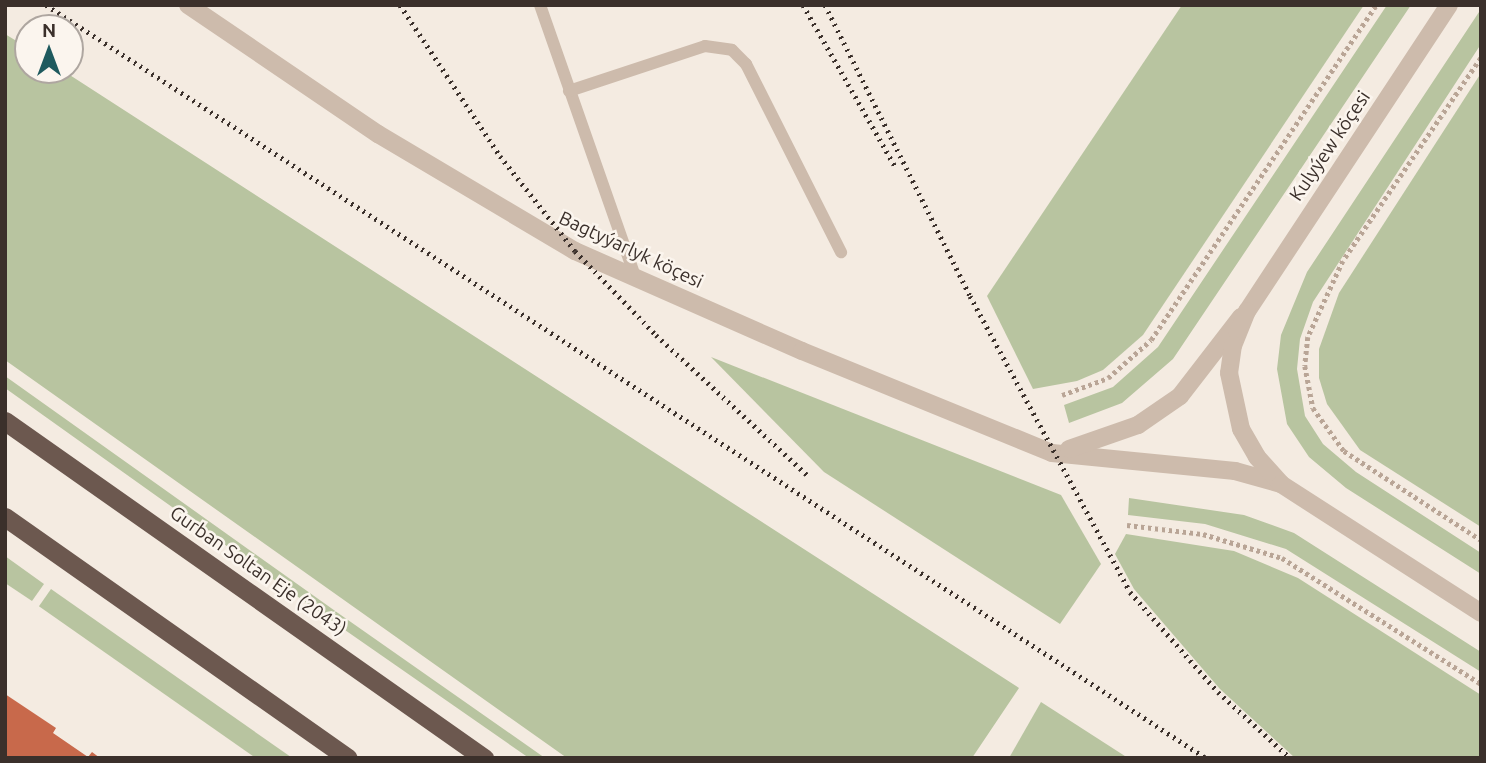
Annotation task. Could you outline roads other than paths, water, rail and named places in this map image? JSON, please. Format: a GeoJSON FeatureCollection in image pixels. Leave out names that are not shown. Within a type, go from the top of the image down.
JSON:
{"type":"FeatureCollection","features":[{"type":"Feature","properties":{"kind":"highway","name":"Gurban Soltan Eje (2043)"},"geometry":{"type":"LineString","coordinates":[[5,421],[484,758]]}},
{"type":"Feature","properties":{"kind":"highway"},"geometry":{"type":"LineString","coordinates":[[5,517],[348,758]]}},
{"type":"Feature","properties":{"kind":"street","name":"Bagtyýarlyk köçesi"},"geometry":{"type":"LineString","coordinates":[[188,5],[455,181],[575,251],[802,351],[1052,453],[1235,471],[1281,484]]}},
{"type":"Feature","properties":{"kind":"street","name":"Kulyýew köçesi"},"geometry":{"type":"LineString","coordinates":[[1247,311],[1449,5]]}},
{"type":"Feature","properties":{"kind":"street"},"geometry":{"type":"LineString","coordinates":[[1052,453],[1110,438],[1160,411],[1180,396],[1247,311]]}},
{"type":"Feature","properties":{"kind":"street"},"geometry":{"type":"LineString","coordinates":[[1247,311],[1233,345],[1229,373],[1233,400],[1246,439],[1281,484],[1481,613]]}},
{"type":"Feature","properties":{"kind":"lane"},"geometry":{"type":"LineString","coordinates":[[540,5],[635,277]]}},
{"type":"Feature","properties":{"kind":"lane"},"geometry":{"type":"LineString","coordinates":[[569,91],[705,46],[732,50],[746,64],[841,252]]}},
{"type":"Feature","properties":{"kind":"railway"},"geometry":{"type":"LineString","coordinates":[[46,5],[1206,758]]}},
{"type":"Feature","properties":{"kind":"railway"},"geometry":{"type":"LineString","coordinates":[[400,5],[500,156],[575,251],[656,335],[808,476]]}},
{"type":"Feature","properties":{"kind":"railway"},"geometry":{"type":"LineString","coordinates":[[803,5],[895,166]]}},
{"type":"Feature","properties":{"kind":"railway"},"geometry":{"type":"LineString","coordinates":[[825,5],[970,296],[1130,592],[1218,692],[1290,758]]}}]}
